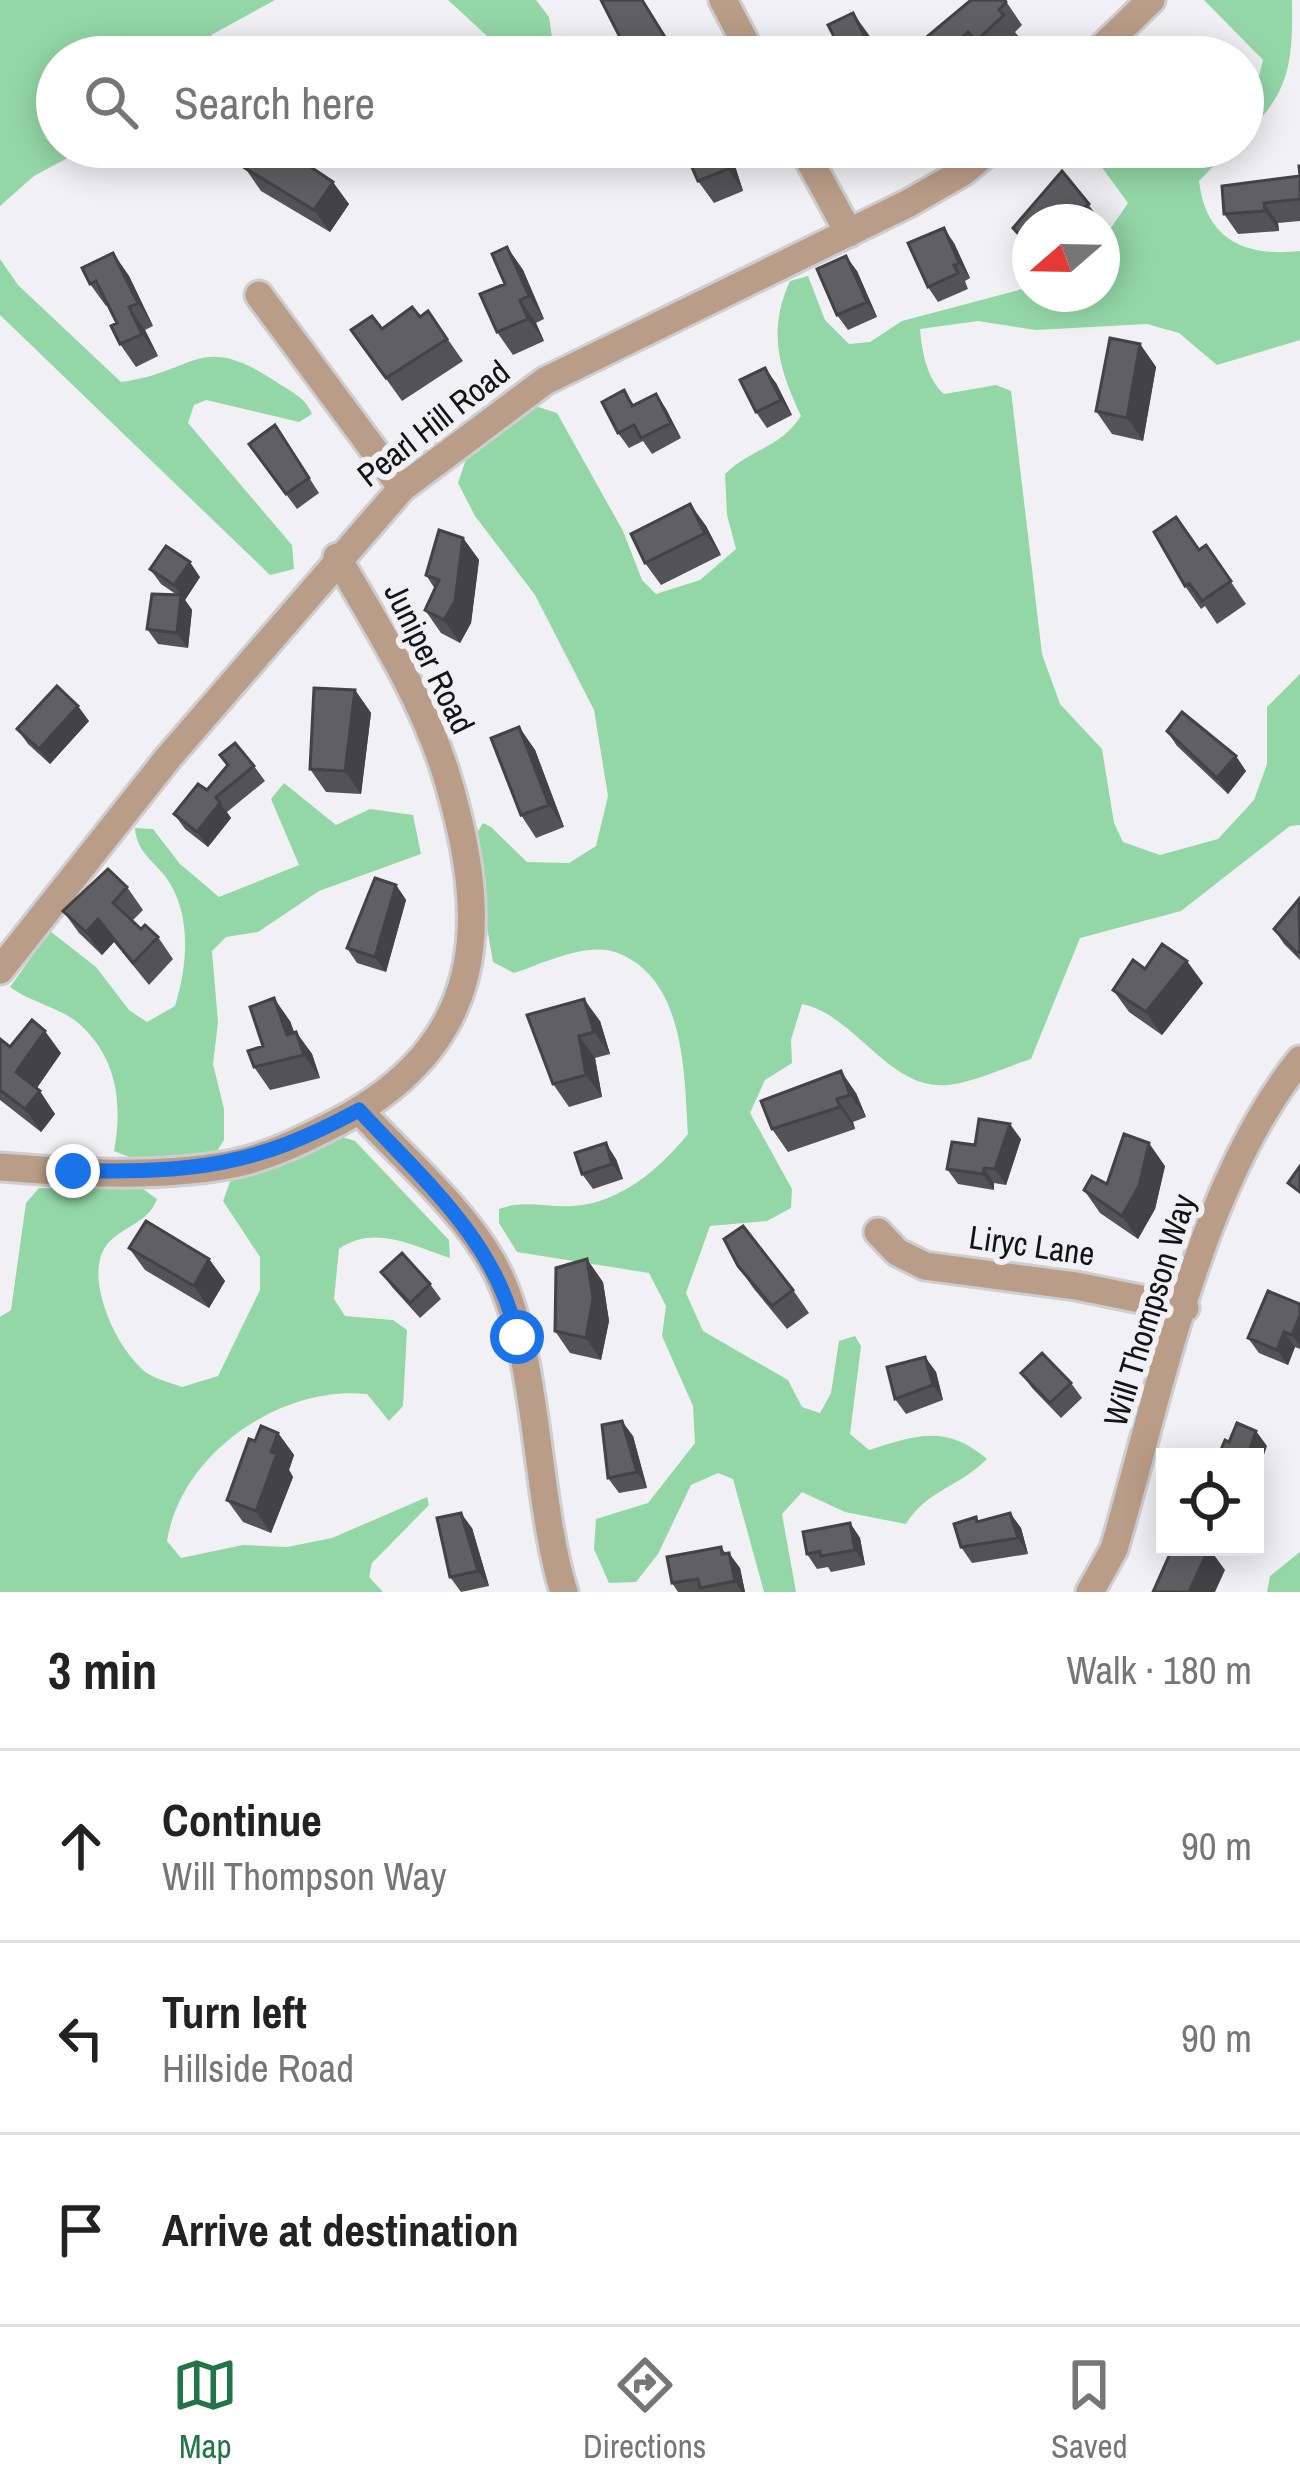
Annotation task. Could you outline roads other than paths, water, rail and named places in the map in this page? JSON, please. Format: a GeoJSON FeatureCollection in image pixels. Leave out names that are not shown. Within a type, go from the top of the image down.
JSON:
{"type":"FeatureCollection","features":[{"type":"Feature","properties":{"kind":"street"},"geometry":{"type":"LineString","coordinates":[[723,0],[742,36]]}},
{"type":"Feature","properties":{"kind":"street"},"geometry":{"type":"LineString","coordinates":[[1114,36],[1151,0]]}},
{"type":"Feature","properties":{"kind":"street"},"geometry":{"type":"LineString","coordinates":[[813,168],[848,232]]}},
{"type":"Feature","properties":{"kind":"street","name":"Pearl Hill Road"},"geometry":{"type":"LineString","coordinates":[[0,970],[337,557],[402,488],[545,381],[968,168]]}},
{"type":"Feature","properties":{"kind":"street"},"geometry":{"type":"LineString","coordinates":[[260,295],[402,488]]}},
{"type":"Feature","properties":{"kind":"street","name":"Juniper Road"},"geometry":{"type":"LineString","coordinates":[[0,1167],[165,1172],[225,1165],[291,1144],[359,1110],[412,1069],[448,1025],[467,978],[469,923],[462,849],[440,758],[400,665],[337,557]]}},
{"type":"Feature","properties":{"kind":"street","name":"Will Thompson Way"},"geometry":{"type":"LineString","coordinates":[[1090,1592],[1114,1549],[1185,1308],[1233,1167],[1250,1131],[1300,1060]]}},
{"type":"Feature","properties":{"kind":"street"},"geometry":{"type":"LineString","coordinates":[[359,1110],[480,1244],[499,1276],[517,1337],[564,1592]]}},
{"type":"Feature","properties":{"kind":"street","name":"Liryc Lane"},"geometry":{"type":"LineString","coordinates":[[878,1232],[897,1252],[925,1266],[1076,1286],[1185,1308]]}}]}
